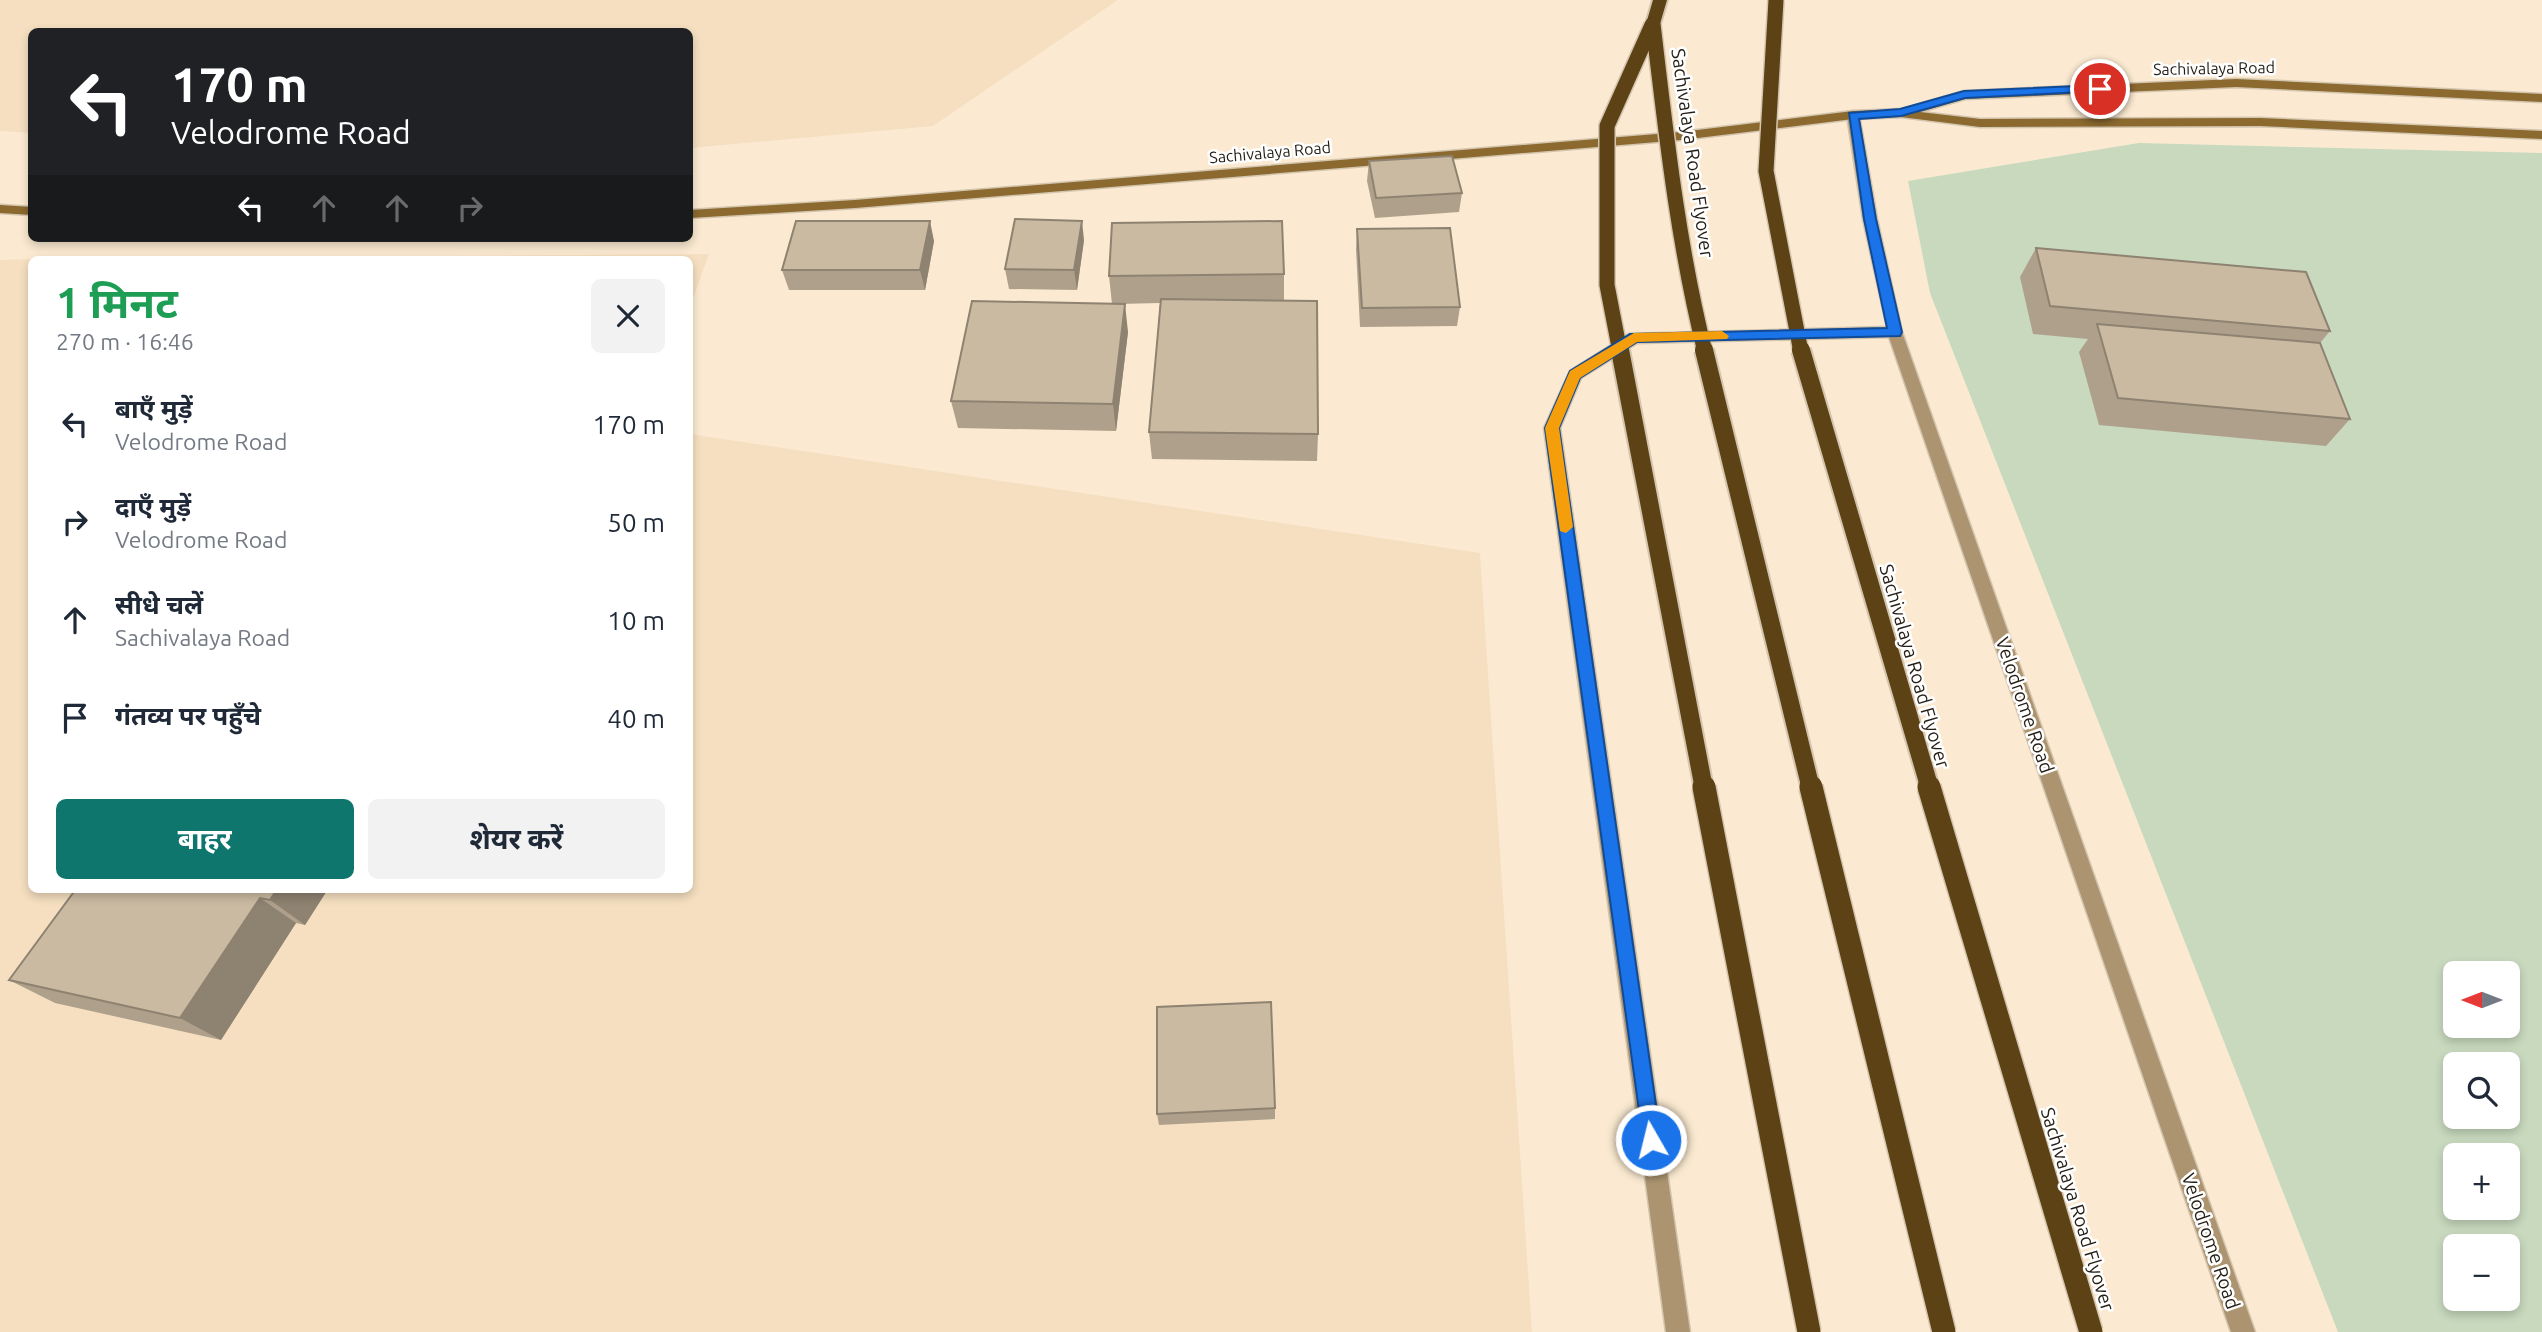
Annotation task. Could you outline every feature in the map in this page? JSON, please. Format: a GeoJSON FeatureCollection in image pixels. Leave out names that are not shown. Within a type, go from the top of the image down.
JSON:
{"type":"FeatureCollection","features":[{"type":"Feature","properties":{"kind":"highway","name":"Sachivalaya Road Flyover"},"geometry":{"type":"LineString","coordinates":[[1660,0],[1653,24],[1671,172],[1693,304],[1944,1332]]}},
{"type":"Feature","properties":{"kind":"highway","name":"Sachivalaya Road Flyover"},"geometry":{"type":"LineString","coordinates":[[1776,0],[1766,171],[1804,365],[2091,1332]]}},
{"type":"Feature","properties":{"kind":"highway"},"geometry":{"type":"LineString","coordinates":[[1653,24],[1607,126],[1607,285],[1810,1332]]}},
{"type":"Feature","properties":{"kind":"main road","name":"Sachivalaya Road"},"geometry":{"type":"LineString","coordinates":[[1901,113],[1964,95],[2236,83],[2542,98]]}},
{"type":"Feature","properties":{"kind":"main road"},"geometry":{"type":"LineString","coordinates":[[1853,115],[1901,113],[1980,123],[2260,122],[2542,135]]}},
{"type":"Feature","properties":{"kind":"main road","name":"Sachivalaya Road"},"geometry":{"type":"LineString","coordinates":[[693,214],[869,203],[1630,140],[1853,115]]}},
{"type":"Feature","properties":{"kind":"main road"},"geometry":{"type":"LineString","coordinates":[[0,209],[28,211]]}},
{"type":"Feature","properties":{"kind":"street","name":"Velodrome Road"},"geometry":{"type":"LineString","coordinates":[[1853,115],[1870,219],[1895,332],[2243,1332]]}},
{"type":"Feature","properties":{"kind":"street"},"geometry":{"type":"LineString","coordinates":[[1678,1332],[1552,428],[1575,375],[1634,338],[1895,332]]}},
{"type":"Feature","properties":{"kind":"shaded area"},"geometry":{"type":"Polygon","coordinates":[[[0,0],[1118,0],[933,126],[693,148],[693,28],[28,28],[28,133],[0,131],[0,0]]]}},
{"type":"Feature","properties":{"kind":"shaded area"},"geometry":{"type":"Polygon","coordinates":[[[709,254],[693,299],[693,256],[457,256],[709,254]]]}},
{"type":"Feature","properties":{"kind":"shaded area"},"geometry":{"type":"Polygon","coordinates":[[[28,259],[28,893],[693,893],[693,434],[1480,553],[1532,1332],[0,1332],[0,260],[28,259]]]}},
{"type":"Feature","properties":{"kind":"green space"},"geometry":{"type":"Polygon","coordinates":[[[2139,143],[2542,153],[2542,1332],[2338,1332],[1930,293],[1908,181],[2139,143]]]}},
{"type":"Feature","properties":{"kind":"building"},"geometry":{"type":"Polygon","coordinates":[[[1452,156],[1462,193],[1376,198],[1369,161],[1452,156]]]}},
{"type":"Feature","properties":{"kind":"building"},"geometry":{"type":"Polygon","coordinates":[[[1015,219],[1082,221],[1074,270],[1005,269],[1015,219]]]}},
{"type":"Feature","properties":{"kind":"building"},"geometry":{"type":"Polygon","coordinates":[[[796,221],[930,221],[920,270],[782,270],[796,221]]]}},
{"type":"Feature","properties":{"kind":"building"},"geometry":{"type":"Polygon","coordinates":[[[1282,221],[1284,274],[1109,276],[1112,223],[1282,221]]]}},
{"type":"Feature","properties":{"kind":"building"},"geometry":{"type":"Polygon","coordinates":[[[1450,228],[1460,307],[1362,308],[1357,229],[1450,228]]]}},
{"type":"Feature","properties":{"kind":"building"},"geometry":{"type":"Polygon","coordinates":[[[2036,248],[2306,272],[2330,331],[2050,306],[2036,248]]]}},
{"type":"Feature","properties":{"kind":"building"},"geometry":{"type":"Polygon","coordinates":[[[1161,299],[1317,301],[1318,434],[1149,432],[1161,299]]]}},
{"type":"Feature","properties":{"kind":"building"},"geometry":{"type":"Polygon","coordinates":[[[972,301],[1125,304],[1113,404],[951,401],[972,301]]]}},
{"type":"Feature","properties":{"kind":"building"},"geometry":{"type":"Polygon","coordinates":[[[2097,324],[2320,343],[2350,419],[2118,398],[2097,324]]]}},
{"type":"Feature","properties":{"kind":"building"},"geometry":{"type":"Polygon","coordinates":[[[73,893],[274,893],[270,900],[260,898],[180,1018],[9,980],[73,893]]]}},
{"type":"Feature","properties":{"kind":"building"},"geometry":{"type":"Polygon","coordinates":[[[1271,1002],[1275,1108],[1157,1114],[1157,1007],[1271,1002]]]}},
{"type":"Feature","properties":{"kind":"slow traffic"},"geometry":{"type":"LineString","coordinates":[[1566,527],[1552,428],[1575,375],[1634,338],[1722,336]]}},
{"type":"Feature","properties":{"kind":"route"},"geometry":{"type":"LineString","coordinates":[[1651,1140],[1552,428],[1559,410],[1575,375],[1634,338],[1895,332],[1870,219],[1853,115],[1901,113],[1964,95],[2100,89]]}}]}
